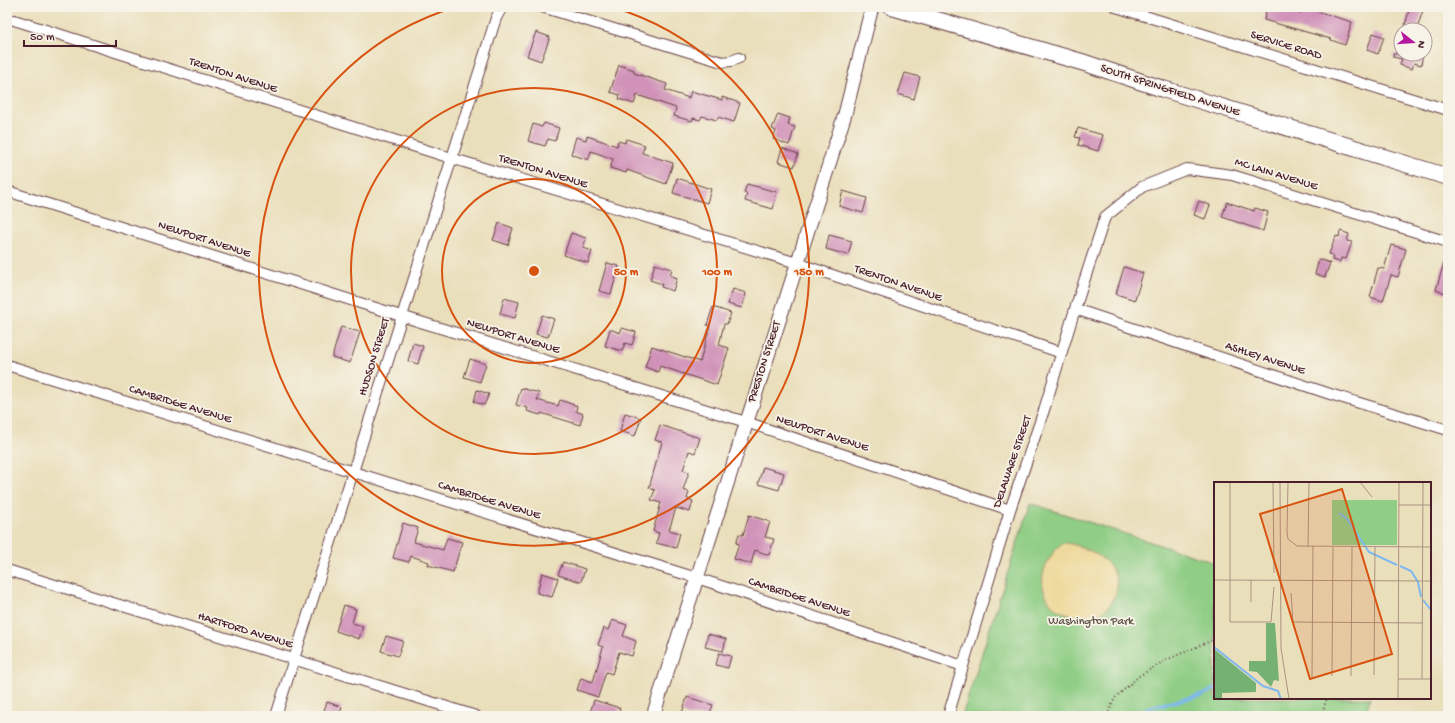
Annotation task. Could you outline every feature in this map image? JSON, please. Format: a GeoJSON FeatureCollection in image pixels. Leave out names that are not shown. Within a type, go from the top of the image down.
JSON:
{"type":"FeatureCollection","features":[{"type":"Feature","properties":{"kind":"main road","name":"SOUTH SPRINGFIELD AVENUE"},"geometry":{"type":"LineString","coordinates":[[892,7],[1085,63],[1163,89],[1448,176]]}},
{"type":"Feature","properties":{"kind":"street","name":"HUDSON STREET"},"geometry":{"type":"LineString","coordinates":[[276,716],[451,158],[496,18],[502,7]]}},
{"type":"Feature","properties":{"kind":"street"},"geometry":{"type":"LineString","coordinates":[[542,7],[722,62],[732,62],[739,58]]}},
{"type":"Feature","properties":{"kind":"street","name":"PRESTON STREET"},"geometry":{"type":"LineString","coordinates":[[653,716],[845,114],[872,7]]}},
{"type":"Feature","properties":{"kind":"street","name":"SERVICE ROAD"},"geometry":{"type":"LineString","coordinates":[[1116,7],[1448,110]]}},
{"type":"Feature","properties":{"kind":"street","name":"TRENTON AVENUE"},"geometry":{"type":"LineString","coordinates":[[14,20],[451,158],[797,263],[1062,353]]}},
{"type":"Feature","properties":{"kind":"street","name":"MC LAIN AVENUE"},"geometry":{"type":"LineString","coordinates":[[1106,217],[1142,187],[1187,169],[1232,175],[1448,242]]}},
{"type":"Feature","properties":{"kind":"street","name":"NEWPORT AVENUE"},"geometry":{"type":"LineString","coordinates":[[7,191],[402,316],[746,422],[1010,510]]}},
{"type":"Feature","properties":{"kind":"street","name":"DELAWARE STREET"},"geometry":{"type":"LineString","coordinates":[[948,716],[1010,510],[1106,217]]}},
{"type":"Feature","properties":{"kind":"street","name":"ASHLEY AVENUE"},"geometry":{"type":"LineString","coordinates":[[1075,309],[1330,394],[1448,430]]}},
{"type":"Feature","properties":{"kind":"street","name":"CAMBRIDGE AVENUE"},"geometry":{"type":"LineString","coordinates":[[7,364],[697,578],[963,666]]}},
{"type":"Feature","properties":{"kind":"street","name":"HARTFORD AVENUE"},"geometry":{"type":"LineString","coordinates":[[7,570],[476,716]]}},
{"type":"Feature","properties":{"kind":"path"},"geometry":{"type":"LineString","coordinates":[[1107,716],[1115,698],[1139,676],[1166,660],[1214,639]]}},
{"type":"Feature","properties":{"kind":"path"},"geometry":{"type":"LineString","coordinates":[[1321,716],[1327,699]]}},
{"type":"Feature","properties":{"kind":"green space","name":"Washington Park"},"geometry":{"type":"Polygon","coordinates":[[[1030,503],[1214,563],[1214,699],[1370,699],[1365,716],[962,716],[1030,503]]]}},
{"type":"Feature","properties":{"kind":"sand"},"geometry":{"type":"Polygon","coordinates":[[[1066,543],[1081,547],[1096,554],[1109,565],[1116,578],[1116,591],[1111,603],[1102,612],[1096,615],[1082,618],[1059,611],[1050,603],[1046,595],[1043,578],[1046,565],[1057,548],[1061,544],[1066,543]]]}},
{"type":"Feature","properties":{"kind":"building"},"geometry":{"type":"Polygon","coordinates":[[[1267,7],[1279,7],[1301,13],[1303,7],[1352,22],[1345,45],[1331,39],[1264,20],[1267,7]]]}},
{"type":"Feature","properties":{"kind":"building"},"geometry":{"type":"Polygon","coordinates":[[[1410,7],[1423,10],[1419,22],[1406,22],[1410,7]]]}},
{"type":"Feature","properties":{"kind":"building"},"geometry":{"type":"Polygon","coordinates":[[[536,32],[550,37],[541,61],[527,56],[536,32]]]}},
{"type":"Feature","properties":{"kind":"building"},"geometry":{"type":"Polygon","coordinates":[[[1373,33],[1384,37],[1378,54],[1367,50],[1373,33]]]}},
{"type":"Feature","properties":{"kind":"building"},"geometry":{"type":"Polygon","coordinates":[[[1401,62],[1422,62],[1421,65],[1414,63],[1412,69],[1400,65],[1401,62]]]}},
{"type":"Feature","properties":{"kind":"building"},"geometry":{"type":"Polygon","coordinates":[[[619,65],[634,70],[634,73],[667,84],[665,90],[689,98],[691,91],[722,100],[722,97],[740,103],[734,122],[718,117],[717,120],[702,116],[700,120],[693,118],[692,121],[674,116],[676,108],[637,95],[634,104],[619,99],[620,95],[610,92],[619,65]]]}},
{"type":"Feature","properties":{"kind":"building"},"geometry":{"type":"Polygon","coordinates":[[[905,73],[920,77],[914,99],[898,94],[905,73]]]}},
{"type":"Feature","properties":{"kind":"building"},"geometry":{"type":"Polygon","coordinates":[[[778,114],[790,118],[788,125],[795,127],[789,145],[773,139],[776,131],[772,129],[778,114]]]}},
{"type":"Feature","properties":{"kind":"building"},"geometry":{"type":"Polygon","coordinates":[[[544,123],[559,128],[555,141],[548,139],[545,146],[528,141],[533,124],[542,127],[544,123]]]}},
{"type":"Feature","properties":{"kind":"building"},"geometry":{"type":"Polygon","coordinates":[[[1078,128],[1103,135],[1098,151],[1078,145],[1080,138],[1075,137],[1078,128]]]}},
{"type":"Feature","properties":{"kind":"building"},"geometry":{"type":"Polygon","coordinates":[[[587,136],[617,146],[618,141],[625,143],[626,139],[645,145],[642,153],[673,163],[666,184],[627,170],[626,173],[610,168],[613,159],[591,151],[588,160],[571,154],[576,137],[586,140],[587,136]]]}},
{"type":"Feature","properties":{"kind":"building"},"geometry":{"type":"Polygon","coordinates":[[[782,148],[798,154],[794,167],[778,162],[782,148]]]}},
{"type":"Feature","properties":{"kind":"building"},"geometry":{"type":"Polygon","coordinates":[[[677,178],[711,189],[707,203],[673,193],[677,178]]]}},
{"type":"Feature","properties":{"kind":"building"},"geometry":{"type":"Polygon","coordinates":[[[747,184],[777,192],[773,209],[745,201],[747,194],[744,193],[747,184]]]}},
{"type":"Feature","properties":{"kind":"building"},"geometry":{"type":"Polygon","coordinates":[[[843,191],[867,198],[863,213],[839,206],[843,191]]]}},
{"type":"Feature","properties":{"kind":"building"},"geometry":{"type":"Polygon","coordinates":[[[1199,201],[1210,205],[1205,219],[1194,215],[1199,201]]]}},
{"type":"Feature","properties":{"kind":"building"},"geometry":{"type":"Polygon","coordinates":[[[1227,202],[1254,211],[1255,208],[1268,212],[1263,231],[1222,217],[1227,202]]]}},
{"type":"Feature","properties":{"kind":"building"},"geometry":{"type":"Polygon","coordinates":[[[499,223],[513,228],[508,245],[493,240],[499,223]]]}},
{"type":"Feature","properties":{"kind":"building"},"geometry":{"type":"Polygon","coordinates":[[[1340,231],[1349,234],[1347,241],[1352,242],[1346,259],[1341,258],[1340,262],[1332,260],[1333,255],[1329,254],[1336,236],[1339,237],[1340,231]]]}},
{"type":"Feature","properties":{"kind":"building"},"geometry":{"type":"Polygon","coordinates":[[[571,233],[586,238],[583,248],[592,251],[588,263],[564,255],[571,233]]]}},
{"type":"Feature","properties":{"kind":"building"},"geometry":{"type":"Polygon","coordinates":[[[829,235],[852,241],[848,255],[826,249],[829,235]]]}},
{"type":"Feature","properties":{"kind":"building"},"geometry":{"type":"Polygon","coordinates":[[[1391,245],[1406,249],[1398,277],[1391,275],[1383,301],[1370,297],[1378,268],[1384,269],[1391,245]]]}},
{"type":"Feature","properties":{"kind":"building"},"geometry":{"type":"Polygon","coordinates":[[[1319,259],[1330,263],[1325,277],[1315,274],[1319,259]]]}},
{"type":"Feature","properties":{"kind":"building"},"geometry":{"type":"Polygon","coordinates":[[[1445,259],[1448,259],[1448,294],[1436,290],[1445,259]]]}},
{"type":"Feature","properties":{"kind":"building"},"geometry":{"type":"Polygon","coordinates":[[[607,263],[619,266],[611,294],[599,291],[607,263]]]}},
{"type":"Feature","properties":{"kind":"building"},"geometry":{"type":"Polygon","coordinates":[[[655,264],[672,269],[670,275],[677,278],[673,291],[661,287],[662,284],[650,280],[655,264]]]}},
{"type":"Feature","properties":{"kind":"building"},"geometry":{"type":"Polygon","coordinates":[[[1124,267],[1143,273],[1135,300],[1116,294],[1124,267]]]}},
{"type":"Feature","properties":{"kind":"building"},"geometry":{"type":"Polygon","coordinates":[[[733,289],[746,293],[742,308],[728,304],[733,289]]]}},
{"type":"Feature","properties":{"kind":"building"},"geometry":{"type":"Polygon","coordinates":[[[504,298],[519,302],[515,318],[500,314],[504,298]]]}},
{"type":"Feature","properties":{"kind":"building"},"geometry":{"type":"Polygon","coordinates":[[[713,307],[731,313],[727,324],[724,324],[719,345],[729,348],[717,385],[660,366],[658,372],[645,367],[652,346],[700,362],[710,326],[707,325],[713,307]]]}},
{"type":"Feature","properties":{"kind":"building"},"geometry":{"type":"Polygon","coordinates":[[[542,315],[554,319],[548,337],[536,334],[542,315]]]}},
{"type":"Feature","properties":{"kind":"building"},"geometry":{"type":"Polygon","coordinates":[[[341,327],[360,332],[350,363],[332,357],[341,327]]]}},
{"type":"Feature","properties":{"kind":"building"},"geometry":{"type":"Polygon","coordinates":[[[622,328],[636,332],[632,345],[625,343],[622,351],[605,346],[610,329],[620,333],[622,328]]]}},
{"type":"Feature","properties":{"kind":"building"},"geometry":{"type":"Polygon","coordinates":[[[413,343],[423,346],[418,364],[408,361],[413,343]]]}},
{"type":"Feature","properties":{"kind":"building"},"geometry":{"type":"Polygon","coordinates":[[[470,359],[486,364],[480,382],[464,377],[470,359]]]}},
{"type":"Feature","properties":{"kind":"building"},"geometry":{"type":"Polygon","coordinates":[[[521,388],[539,393],[537,400],[558,406],[560,400],[577,406],[576,411],[583,414],[580,425],[541,413],[540,415],[527,411],[528,408],[516,405],[521,388]]]}},
{"type":"Feature","properties":{"kind":"building"},"geometry":{"type":"Polygon","coordinates":[[[477,390],[489,394],[484,405],[474,402],[477,390]]]}},
{"type":"Feature","properties":{"kind":"building"},"geometry":{"type":"Polygon","coordinates":[[[625,413],[641,418],[635,436],[620,431],[625,413]]]}},
{"type":"Feature","properties":{"kind":"building"},"geometry":{"type":"Polygon","coordinates":[[[660,425],[700,438],[695,453],[689,451],[683,470],[689,472],[683,490],[689,492],[687,499],[693,501],[690,512],[676,508],[669,530],[680,533],[676,548],[656,543],[659,533],[653,531],[661,503],[651,500],[655,490],[649,488],[662,442],[655,440],[660,425]]]}},
{"type":"Feature","properties":{"kind":"building"},"geometry":{"type":"Polygon","coordinates":[[[763,467],[784,473],[779,490],[758,484],[763,467]]]}},
{"type":"Feature","properties":{"kind":"building"},"geometry":{"type":"Polygon","coordinates":[[[749,515],[770,522],[765,537],[774,539],[769,555],[755,550],[751,564],[734,559],[739,544],[736,543],[739,534],[743,535],[749,515]]]}},
{"type":"Feature","properties":{"kind":"building"},"geometry":{"type":"Polygon","coordinates":[[[403,523],[418,528],[414,542],[443,550],[447,538],[462,542],[453,572],[428,565],[429,562],[411,556],[409,562],[393,558],[403,523]]]}},
{"type":"Feature","properties":{"kind":"building"},"geometry":{"type":"Polygon","coordinates":[[[563,562],[585,569],[581,582],[558,575],[563,562]]]}},
{"type":"Feature","properties":{"kind":"building"},"geometry":{"type":"Polygon","coordinates":[[[542,573],[558,578],[552,597],[537,593],[542,573]]]}},
{"type":"Feature","properties":{"kind":"building"},"geometry":{"type":"Polygon","coordinates":[[[344,605],[356,609],[352,623],[363,626],[359,639],[336,631],[344,605]]]}},
{"type":"Feature","properties":{"kind":"building"},"geometry":{"type":"Polygon","coordinates":[[[612,620],[627,625],[623,636],[636,641],[632,656],[619,652],[612,674],[606,672],[598,697],[577,690],[581,678],[593,682],[603,647],[598,645],[604,628],[608,630],[612,620]]]}},
{"type":"Feature","properties":{"kind":"building"},"geometry":{"type":"Polygon","coordinates":[[[708,634],[726,639],[723,651],[705,647],[708,634]]]}},
{"type":"Feature","properties":{"kind":"building"},"geometry":{"type":"Polygon","coordinates":[[[386,636],[403,641],[398,656],[381,651],[386,636]]]}},
{"type":"Feature","properties":{"kind":"building"},"geometry":{"type":"Polygon","coordinates":[[[719,653],[731,656],[728,668],[716,665],[719,653]]]}},
{"type":"Feature","properties":{"kind":"building"},"geometry":{"type":"Polygon","coordinates":[[[687,697],[713,705],[709,716],[693,716],[682,713],[687,697]]]}},
{"type":"Feature","properties":{"kind":"building"},"geometry":{"type":"Polygon","coordinates":[[[594,700],[620,708],[618,716],[589,716],[594,700]]]}},
{"type":"Feature","properties":{"kind":"building"},"geometry":{"type":"Polygon","coordinates":[[[327,702],[342,707],[339,716],[322,716],[327,702]]]}},
{"type":"Feature","properties":{"kind":"waterway"},"geometry":{"type":"LineString","coordinates":[[1129,716],[1154,706],[1203,695],[1214,690]]}}]}
